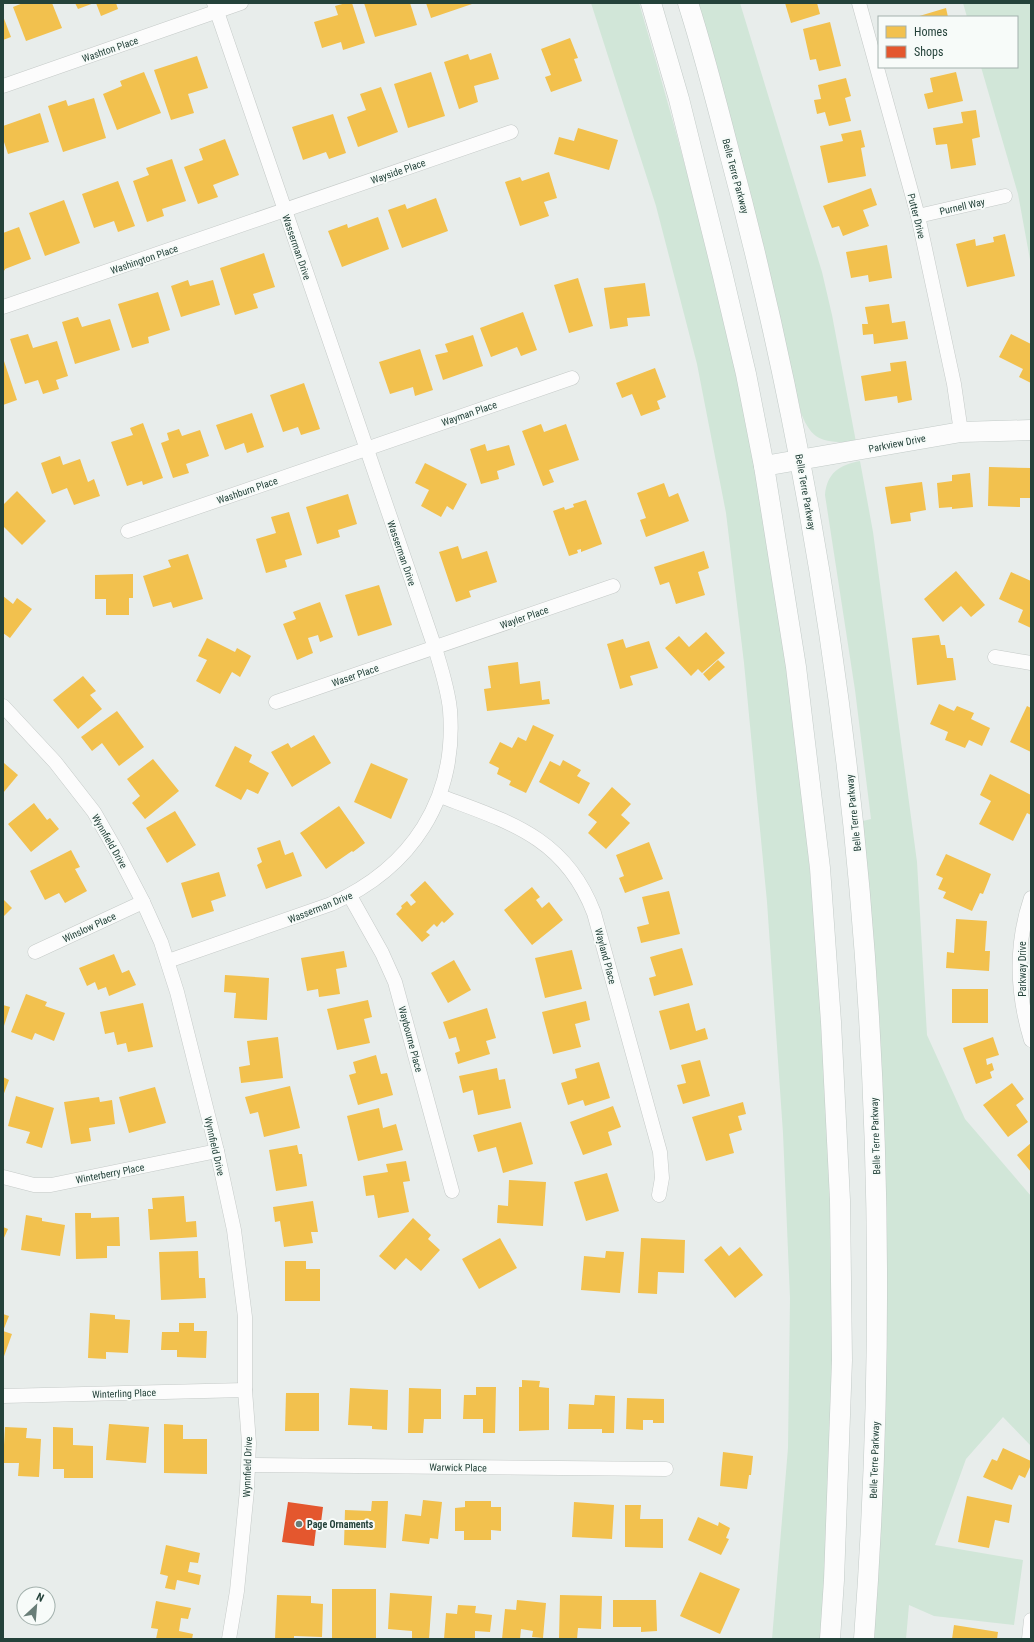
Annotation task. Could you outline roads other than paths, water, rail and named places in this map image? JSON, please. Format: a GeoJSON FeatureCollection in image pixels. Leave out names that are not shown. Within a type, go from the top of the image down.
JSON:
{"type":"FeatureCollection","features":[{"type":"Feature","properties":{"kind":"main road"},"geometry":{"type":"LineString","coordinates":[[651,3],[679,99],[746,374],[764,466],[796,667],[819,860],[831,1022],[840,1200],[842,1360],[834,1580],[830,1639]]}},
{"type":"Feature","properties":{"kind":"main road","name":"Belle Terre Parkway"},"geometry":{"type":"LineString","coordinates":[[688,3],[712,83],[749,223],[769,308],[801,460],[818,555],[843,725],[858,858],[870,1030],[877,1188],[877,1366],[873,1491],[864,1639]]}},
{"type":"Feature","properties":{"kind":"main road","name":"Parkview Drive"},"geometry":{"type":"LineString","coordinates":[[764,466],[961,432],[1031,430]]}},
{"type":"Feature","properties":{"kind":"street","name":"Washton Place"},"geometry":{"type":"LineString","coordinates":[[3,86],[215,7],[241,3]]}},
{"type":"Feature","properties":{"kind":"street","name":"Putter Drive"},"geometry":{"type":"LineString","coordinates":[[859,3],[918,216],[954,384],[961,432]]}},
{"type":"Feature","properties":{"kind":"street","name":"Wasserman Drive"},"geometry":{"type":"LineString","coordinates":[[168,961],[319,909],[350,896],[379,877],[402,855],[423,828],[440,796],[448,760],[450,722],[448,697],[435,648],[215,7]]}},
{"type":"Feature","properties":{"kind":"street","name":"Wayside Place"},"geometry":{"type":"LineString","coordinates":[[285,210],[512,132]]}},
{"type":"Feature","properties":{"kind":"street","name":"Purnell Way"},"geometry":{"type":"LineString","coordinates":[[918,216],[1005,196]]}},
{"type":"Feature","properties":{"kind":"street","name":"Washington Place"},"geometry":{"type":"LineString","coordinates":[[3,307],[285,210]]}},
{"type":"Feature","properties":{"kind":"street","name":"Wayman Place"},"geometry":{"type":"LineString","coordinates":[[366,448],[572,378]]}},
{"type":"Feature","properties":{"kind":"street","name":"Washburn Place"},"geometry":{"type":"LineString","coordinates":[[128,531],[366,448]]}},
{"type":"Feature","properties":{"kind":"street","name":"Wayler Place"},"geometry":{"type":"LineString","coordinates":[[435,648],[613,586]]}},
{"type":"Feature","properties":{"kind":"street","name":"Waser Place"},"geometry":{"type":"LineString","coordinates":[[276,702],[435,648]]}},
{"type":"Feature","properties":{"kind":"street"},"geometry":{"type":"LineString","coordinates":[[995,657],[1031,663]]}},
{"type":"Feature","properties":{"kind":"street","name":"Wynnfield Drive"},"geometry":{"type":"LineString","coordinates":[[3,706],[51,757],[94,812],[114,846],[143,902],[168,961],[178,992],[217,1151],[234,1230],[245,1317],[245,1390],[249,1465],[237,1591],[229,1639]]}},
{"type":"Feature","properties":{"kind":"street","name":"Wayland Place"},"geometry":{"type":"LineString","coordinates":[[440,796],[505,820],[539,839],[566,864],[586,893],[594,913],[660,1152],[662,1178],[659,1195]]}},
{"type":"Feature","properties":{"kind":"street","name":"Waybourne Place"},"geometry":{"type":"LineString","coordinates":[[350,896],[384,958],[395,982],[452,1191]]}},
{"type":"Feature","properties":{"kind":"street","name":"Parkway Drive"},"geometry":{"type":"LineString","coordinates":[[1031,898],[1023,930],[1020,961],[1022,1006],[1031,1040]]}},
{"type":"Feature","properties":{"kind":"street","name":"Winslow Place"},"geometry":{"type":"LineString","coordinates":[[35,952],[143,902]]}},
{"type":"Feature","properties":{"kind":"street","name":"Winterberry Place"},"geometry":{"type":"LineString","coordinates":[[3,1176],[34,1185],[51,1185],[217,1151]]}},
{"type":"Feature","properties":{"kind":"street","name":"Winterling Place"},"geometry":{"type":"LineString","coordinates":[[3,1396],[245,1390]]}},
{"type":"Feature","properties":{"kind":"street","name":"Warwick Place"},"geometry":{"type":"LineString","coordinates":[[249,1465],[666,1469]]}},
{"type":"Feature","properties":{"kind":"street"},"geometry":{"type":"LineString","coordinates":[[1029,1639],[1031,1620]]}},
{"type":"Feature","properties":{"kind":"place","name":"Page Ornaments"},"geometry":{"type":"Point","coordinates":[299,1524]}}]}
